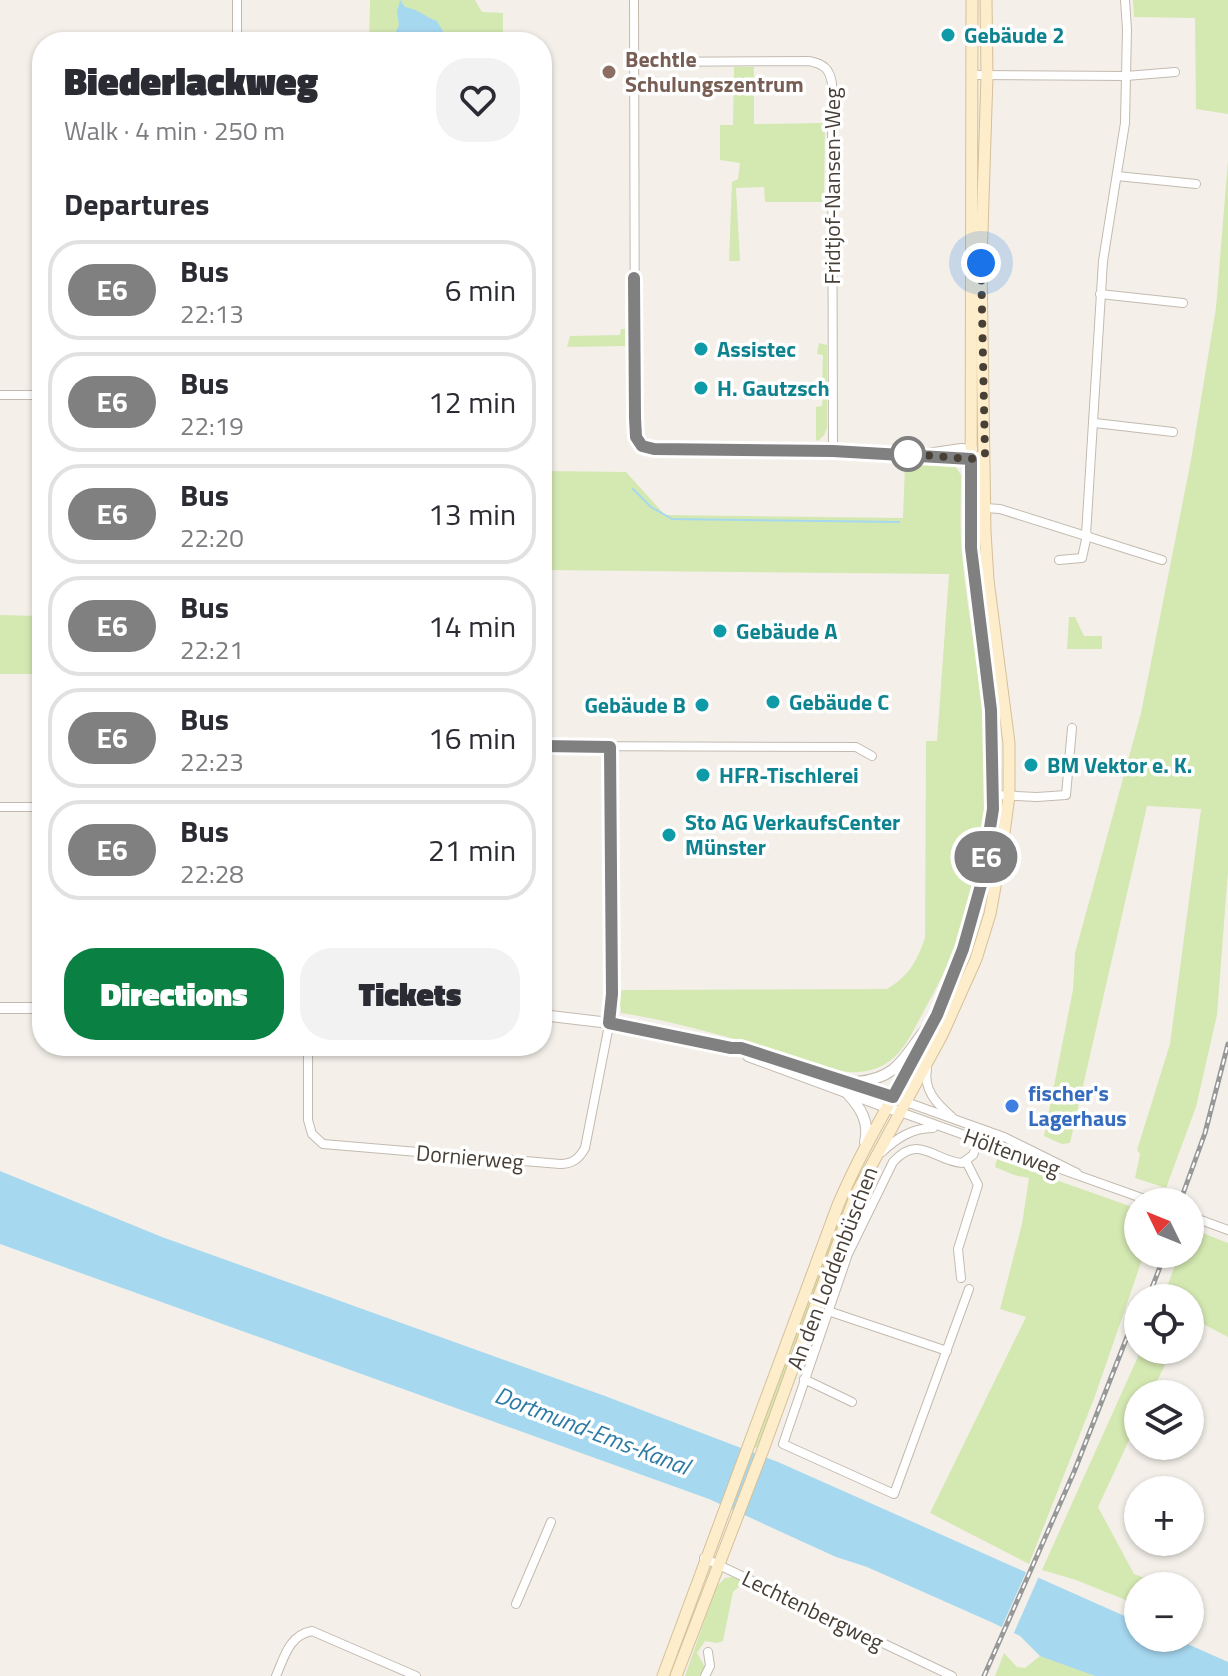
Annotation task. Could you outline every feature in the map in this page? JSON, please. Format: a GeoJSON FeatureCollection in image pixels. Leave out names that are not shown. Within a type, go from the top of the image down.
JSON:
{"type":"FeatureCollection","features":[{"type":"Feature","properties":{"kind":"main road","name":"An den Loddenbüschen"},"geometry":{"type":"LineString","coordinates":[[663,1676],[815,1263],[862,1153],[937,1015],[970,929],[989,844],[995,795],[991,710],[973,575],[972,0]]}},
{"type":"Feature","properties":{"kind":"main road","name":"An den Loddenbüschen"},"geometry":{"type":"LineString","coordinates":[[676,1676],[764,1447],[851,1205],[960,998],[990,914],[1009,796],[1009,743],[988,580],[985,508],[981,263],[987,76],[986,0]]}},
{"type":"Feature","properties":{"kind":"street"},"geometry":{"type":"LineString","coordinates":[[237,0],[237,32]]}},
{"type":"Feature","properties":{"kind":"street"},"geometry":{"type":"LineString","coordinates":[[634,0],[633,246],[637,440],[642,446],[654,449],[985,454]]}},
{"type":"Feature","properties":{"kind":"street"},"geometry":{"type":"LineString","coordinates":[[1059,560],[1082,558],[1087,535],[1103,261],[1125,123],[1125,0]]}},
{"type":"Feature","properties":{"kind":"street","name":"Fridtjof-Nansen-Weg"},"geometry":{"type":"LineString","coordinates":[[634,62],[809,61],[821,64],[829,71],[832,84],[833,451]]}},
{"type":"Feature","properties":{"kind":"street"},"geometry":{"type":"LineString","coordinates":[[972,75],[1126,76],[1175,72]]}},
{"type":"Feature","properties":{"kind":"street"},"geometry":{"type":"LineString","coordinates":[[1117,176],[1196,184]]}},
{"type":"Feature","properties":{"kind":"street"},"geometry":{"type":"LineString","coordinates":[[1100,294],[1183,303]]}},
{"type":"Feature","properties":{"kind":"street"},"geometry":{"type":"LineString","coordinates":[[0,395],[32,395]]}},
{"type":"Feature","properties":{"kind":"street"},"geometry":{"type":"LineString","coordinates":[[1095,423],[1173,432]]}},
{"type":"Feature","properties":{"kind":"street"},"geometry":{"type":"LineString","coordinates":[[985,508],[1000,509],[1162,560]]}},
{"type":"Feature","properties":{"kind":"street"},"geometry":{"type":"LineString","coordinates":[[995,795],[1066,795],[1072,728]]}},
{"type":"Feature","properties":{"kind":"street"},"geometry":{"type":"LineString","coordinates":[[552,746],[856,747],[872,756]]}},
{"type":"Feature","properties":{"kind":"street"},"geometry":{"type":"LineString","coordinates":[[609,1023],[612,994],[610,747]]}},
{"type":"Feature","properties":{"kind":"street"},"geometry":{"type":"LineString","coordinates":[[0,807],[32,807]]}},
{"type":"Feature","properties":{"kind":"street"},"geometry":{"type":"LineString","coordinates":[[0,1008],[32,1008]]}},
{"type":"Feature","properties":{"kind":"street"},"geometry":{"type":"LineString","coordinates":[[848,1087],[880,1078],[896,1069],[937,1015]]}},
{"type":"Feature","properties":{"kind":"street"},"geometry":{"type":"LineString","coordinates":[[552,1016],[609,1023],[755,1052],[903,1107]]}},
{"type":"Feature","properties":{"kind":"street","name":"Dornierweg"},"geometry":{"type":"LineString","coordinates":[[308,1056],[308,1120],[312,1134],[323,1144],[568,1164],[575,1161],[585,1148],[609,1023]]}},
{"type":"Feature","properties":{"kind":"street","name":"Höltenweg"},"geometry":{"type":"LineString","coordinates":[[929,1060],[926,1075],[928,1087],[937,1103],[955,1120]]}},
{"type":"Feature","properties":{"kind":"street"},"geometry":{"type":"LineString","coordinates":[[848,1087],[863,1112],[867,1127],[862,1153]]}},
{"type":"Feature","properties":{"kind":"street","name":"Höltenweg"},"geometry":{"type":"LineString","coordinates":[[903,1107],[983,1130],[1043,1155],[1077,1174],[1124,1191]]}},
{"type":"Feature","properties":{"kind":"street","name":"Höltenweg"},"geometry":{"type":"LineString","coordinates":[[903,1107],[946,1129],[1077,1174]]}},
{"type":"Feature","properties":{"kind":"street","name":"Höltenweg"},"geometry":{"type":"LineString","coordinates":[[868,1169],[899,1138],[926,1128],[946,1129]]}},
{"type":"Feature","properties":{"kind":"street"},"geometry":{"type":"LineString","coordinates":[[966,1161],[973,1155],[983,1130]]}},
{"type":"Feature","properties":{"kind":"street","name":"An den Loddenbüschen"},"geometry":{"type":"LineString","coordinates":[[966,1161],[954,1163],[928,1150],[918,1149],[903,1152],[896,1158],[857,1233],[783,1444],[894,1494],[969,1289]]}},
{"type":"Feature","properties":{"kind":"street","name":"Höltenweg"},"geometry":{"type":"LineString","coordinates":[[961,1278],[958,1249],[978,1185],[966,1161]]}},
{"type":"Feature","properties":{"kind":"street"},"geometry":{"type":"LineString","coordinates":[[1204,1221],[1228,1230]]}},
{"type":"Feature","properties":{"kind":"street","name":"An den Loddenbüschen"},"geometry":{"type":"LineString","coordinates":[[828,1311],[947,1351]]}},
{"type":"Feature","properties":{"kind":"street","name":"An den Loddenbüschen"},"geometry":{"type":"LineString","coordinates":[[804,1379],[852,1402]]}},
{"type":"Feature","properties":{"kind":"street"},"geometry":{"type":"LineString","coordinates":[[516,1604],[551,1522]]}},
{"type":"Feature","properties":{"kind":"street","name":"Lechtenbergweg"},"geometry":{"type":"LineString","coordinates":[[704,1558],[952,1676]]}},
{"type":"Feature","properties":{"kind":"street"},"geometry":{"type":"LineString","coordinates":[[276,1676],[291,1643],[298,1635],[312,1631],[416,1676]]}},
{"type":"Feature","properties":{"kind":"street"},"geometry":{"type":"LineString","coordinates":[[705,1676],[710,1662],[708,1652]]}},
{"type":"Feature","properties":{"kind":"green space"},"geometry":{"type":"Polygon","coordinates":[[[370,0],[475,0],[482,12],[503,13],[503,32],[369,32],[370,0]]]}},
{"type":"Feature","properties":{"kind":"green space"},"geometry":{"type":"Polygon","coordinates":[[[1133,0],[1228,0],[1228,114],[1196,109],[1195,18],[1134,17],[1133,0]]]}},
{"type":"Feature","properties":{"kind":"green space"},"geometry":{"type":"Polygon","coordinates":[[[734,67],[754,67],[754,124],[825,123],[824,202],[765,202],[764,187],[736,188],[740,261],[729,261],[732,182],[738,179],[740,163],[720,160],[720,125],[733,125],[734,67]]]}},
{"type":"Feature","properties":{"kind":"green space"},"geometry":{"type":"Polygon","coordinates":[[[1228,160],[1228,871],[1217,1015],[1196,1107],[1166,1188],[1135,1178],[1140,1154],[1137,1150],[1170,1044],[1201,809],[1147,806],[1070,1143],[1062,1144],[1044,1136],[1073,990],[1075,953],[1141,713],[1191,460],[1216,308],[1228,160]]]}},
{"type":"Feature","properties":{"kind":"green space"},"geometry":{"type":"Polygon","coordinates":[[[621,329],[625,329],[625,346],[567,347],[570,336],[620,335],[621,329]]]}},
{"type":"Feature","properties":{"kind":"green space"},"geometry":{"type":"Polygon","coordinates":[[[819,343],[827,345],[827,428],[818,441],[816,407],[822,406],[823,395],[817,394],[817,386],[822,386],[823,355],[817,354],[819,343]]]}},
{"type":"Feature","properties":{"kind":"green space"},"geometry":{"type":"Polygon","coordinates":[[[905,464],[956,467],[961,475],[963,568],[979,677],[986,758],[979,854],[964,918],[941,979],[915,1027],[904,1046],[888,1062],[856,1072],[832,1069],[717,1034],[621,1013],[619,992],[623,990],[887,989],[911,967],[925,938],[926,741],[937,741],[949,574],[552,570],[552,471],[626,472],[665,515],[903,518],[905,464]]]}},
{"type":"Feature","properties":{"kind":"green space"},"geometry":{"type":"Polygon","coordinates":[[[0,615],[32,616],[32,674],[0,674],[0,615]]]}},
{"type":"Feature","properties":{"kind":"green space"},"geometry":{"type":"Polygon","coordinates":[[[1069,617],[1075,617],[1084,636],[1102,636],[1102,649],[1067,649],[1069,617]]]}},
{"type":"Feature","properties":{"kind":"green space"},"geometry":{"type":"Polygon","coordinates":[[[887,1118],[845,1202],[759,1449],[752,1446],[853,1180],[887,1118]]]}},
{"type":"Feature","properties":{"kind":"green space"},"geometry":{"type":"Polygon","coordinates":[[[997,1159],[1124,1204],[1124,1268],[1139,1268],[1134,1284],[1124,1284],[1124,1312],[1095,1396],[1029,1564],[930,1513],[1026,1317],[1000,1309],[1022,1224],[1029,1178],[995,1167],[997,1159]]]}},
{"type":"Feature","properties":{"kind":"green space"},"geometry":{"type":"Polygon","coordinates":[[[1204,1234],[1228,1243],[1228,1337],[1204,1324],[1204,1284],[1168,1284],[1174,1268],[1204,1268],[1204,1234]]]}},
{"type":"Feature","properties":{"kind":"green space"},"geometry":{"type":"Polygon","coordinates":[[[1135,1364],[1165,1364],[1158,1380],[1128,1380],[1135,1364]]]}},
{"type":"Feature","properties":{"kind":"green space"},"geometry":{"type":"Polygon","coordinates":[[[1124,1388],[1124,1451],[1098,1507],[1133,1572],[1124,1572],[1124,1599],[1042,1570],[1124,1388]]]}},
{"type":"Feature","properties":{"kind":"green space"},"geometry":{"type":"Polygon","coordinates":[[[725,1578],[745,1581],[733,1592],[723,1641],[705,1641],[697,1653],[705,1667],[702,1676],[685,1676],[716,1587],[725,1578]]]}},
{"type":"Feature","properties":{"kind":"green space"},"geometry":{"type":"Polygon","coordinates":[[[1004,1653],[1017,1667],[1025,1668],[1040,1656],[1045,1656],[1095,1676],[995,1676],[1004,1653]]]}},
{"type":"Feature","properties":{"kind":"water"},"geometry":{"type":"Polygon","coordinates":[[[400,0],[405,7],[437,21],[443,32],[396,32],[399,25],[397,12],[400,0]]]}},
{"type":"Feature","properties":{"kind":"water","name":"Dortmund-Ems-Kanal"},"geometry":{"type":"Polygon","coordinates":[[[0,1171],[162,1237],[605,1396],[778,1462],[1124,1616],[1124,1652],[1204,1651],[1228,1662],[1228,1676],[1095,1676],[1040,1656],[1020,1636],[991,1622],[709,1499],[0,1244],[0,1171]]]}},
{"type":"Feature","properties":{"kind":"pier"},"geometry":{"type":"Polygon","coordinates":[[[1028,1568],[1040,1574],[1012,1637],[1000,1631],[1028,1568]]]}},
{"type":"Feature","properties":{"kind":"waterway"},"geometry":{"type":"LineString","coordinates":[[633,489],[651,507],[672,519],[899,522]]}},
{"type":"Feature","properties":{"kind":"railway"},"geometry":{"type":"LineString","coordinates":[[1185,1188],[1205,1133],[1228,1044]]}},
{"type":"Feature","properties":{"kind":"railway"},"geometry":{"type":"LineString","coordinates":[[1153,1284],[1160,1268]]}},
{"type":"Feature","properties":{"kind":"railway"},"geometry":{"type":"LineString","coordinates":[[984,1676],[1074,1472],[1124,1345]]}},
{"type":"Feature","properties":{"kind":"bus line","name":"E6"},"geometry":{"type":"LineString","coordinates":[[552,746],[610,747],[612,994],[609,1023],[741,1048],[893,1097],[937,1015],[970,929],[989,844],[995,795],[991,710],[971,548],[971,459],[897,453],[654,449],[642,446],[636,437],[635,418],[634,278]]}},
{"type":"Feature","properties":{"kind":"place","name":"Gebäude 2"},"geometry":{"type":"Point","coordinates":[948,35]}},
{"type":"Feature","properties":{"kind":"place","name":"Bechtle Schulungszentrum"},"geometry":{"type":"Point","coordinates":[609,72]}},
{"type":"Feature","properties":{"kind":"place","name":"Assistec"},"geometry":{"type":"Point","coordinates":[701,349]}},
{"type":"Feature","properties":{"kind":"place","name":"H. Gautzsch"},"geometry":{"type":"Point","coordinates":[701,388]}},
{"type":"Feature","properties":{"kind":"place","name":"Gebäude A"},"geometry":{"type":"Point","coordinates":[720,631]}},
{"type":"Feature","properties":{"kind":"place","name":"Gebäude C"},"geometry":{"type":"Point","coordinates":[773,702]}},
{"type":"Feature","properties":{"kind":"place","name":"Gebäude B"},"geometry":{"type":"Point","coordinates":[702,705]}},
{"type":"Feature","properties":{"kind":"place","name":"BM Vektor e. K."},"geometry":{"type":"Point","coordinates":[1031,765]}},
{"type":"Feature","properties":{"kind":"place","name":"HFR-Tischlerei"},"geometry":{"type":"Point","coordinates":[703,775]}},
{"type":"Feature","properties":{"kind":"place","name":"Sto AG VerkaufsCenter Münster"},"geometry":{"type":"Point","coordinates":[669,835]}},
{"type":"Feature","properties":{"kind":"place","name":"fischer's Lagerhaus"},"geometry":{"type":"Point","coordinates":[1012,1106]}},
{"type":"Feature","properties":{"kind":"route"},"geometry":{"type":"LineString","coordinates":[[908,454],[897,453],[971,459],[985,454],[981,263]]}}]}
